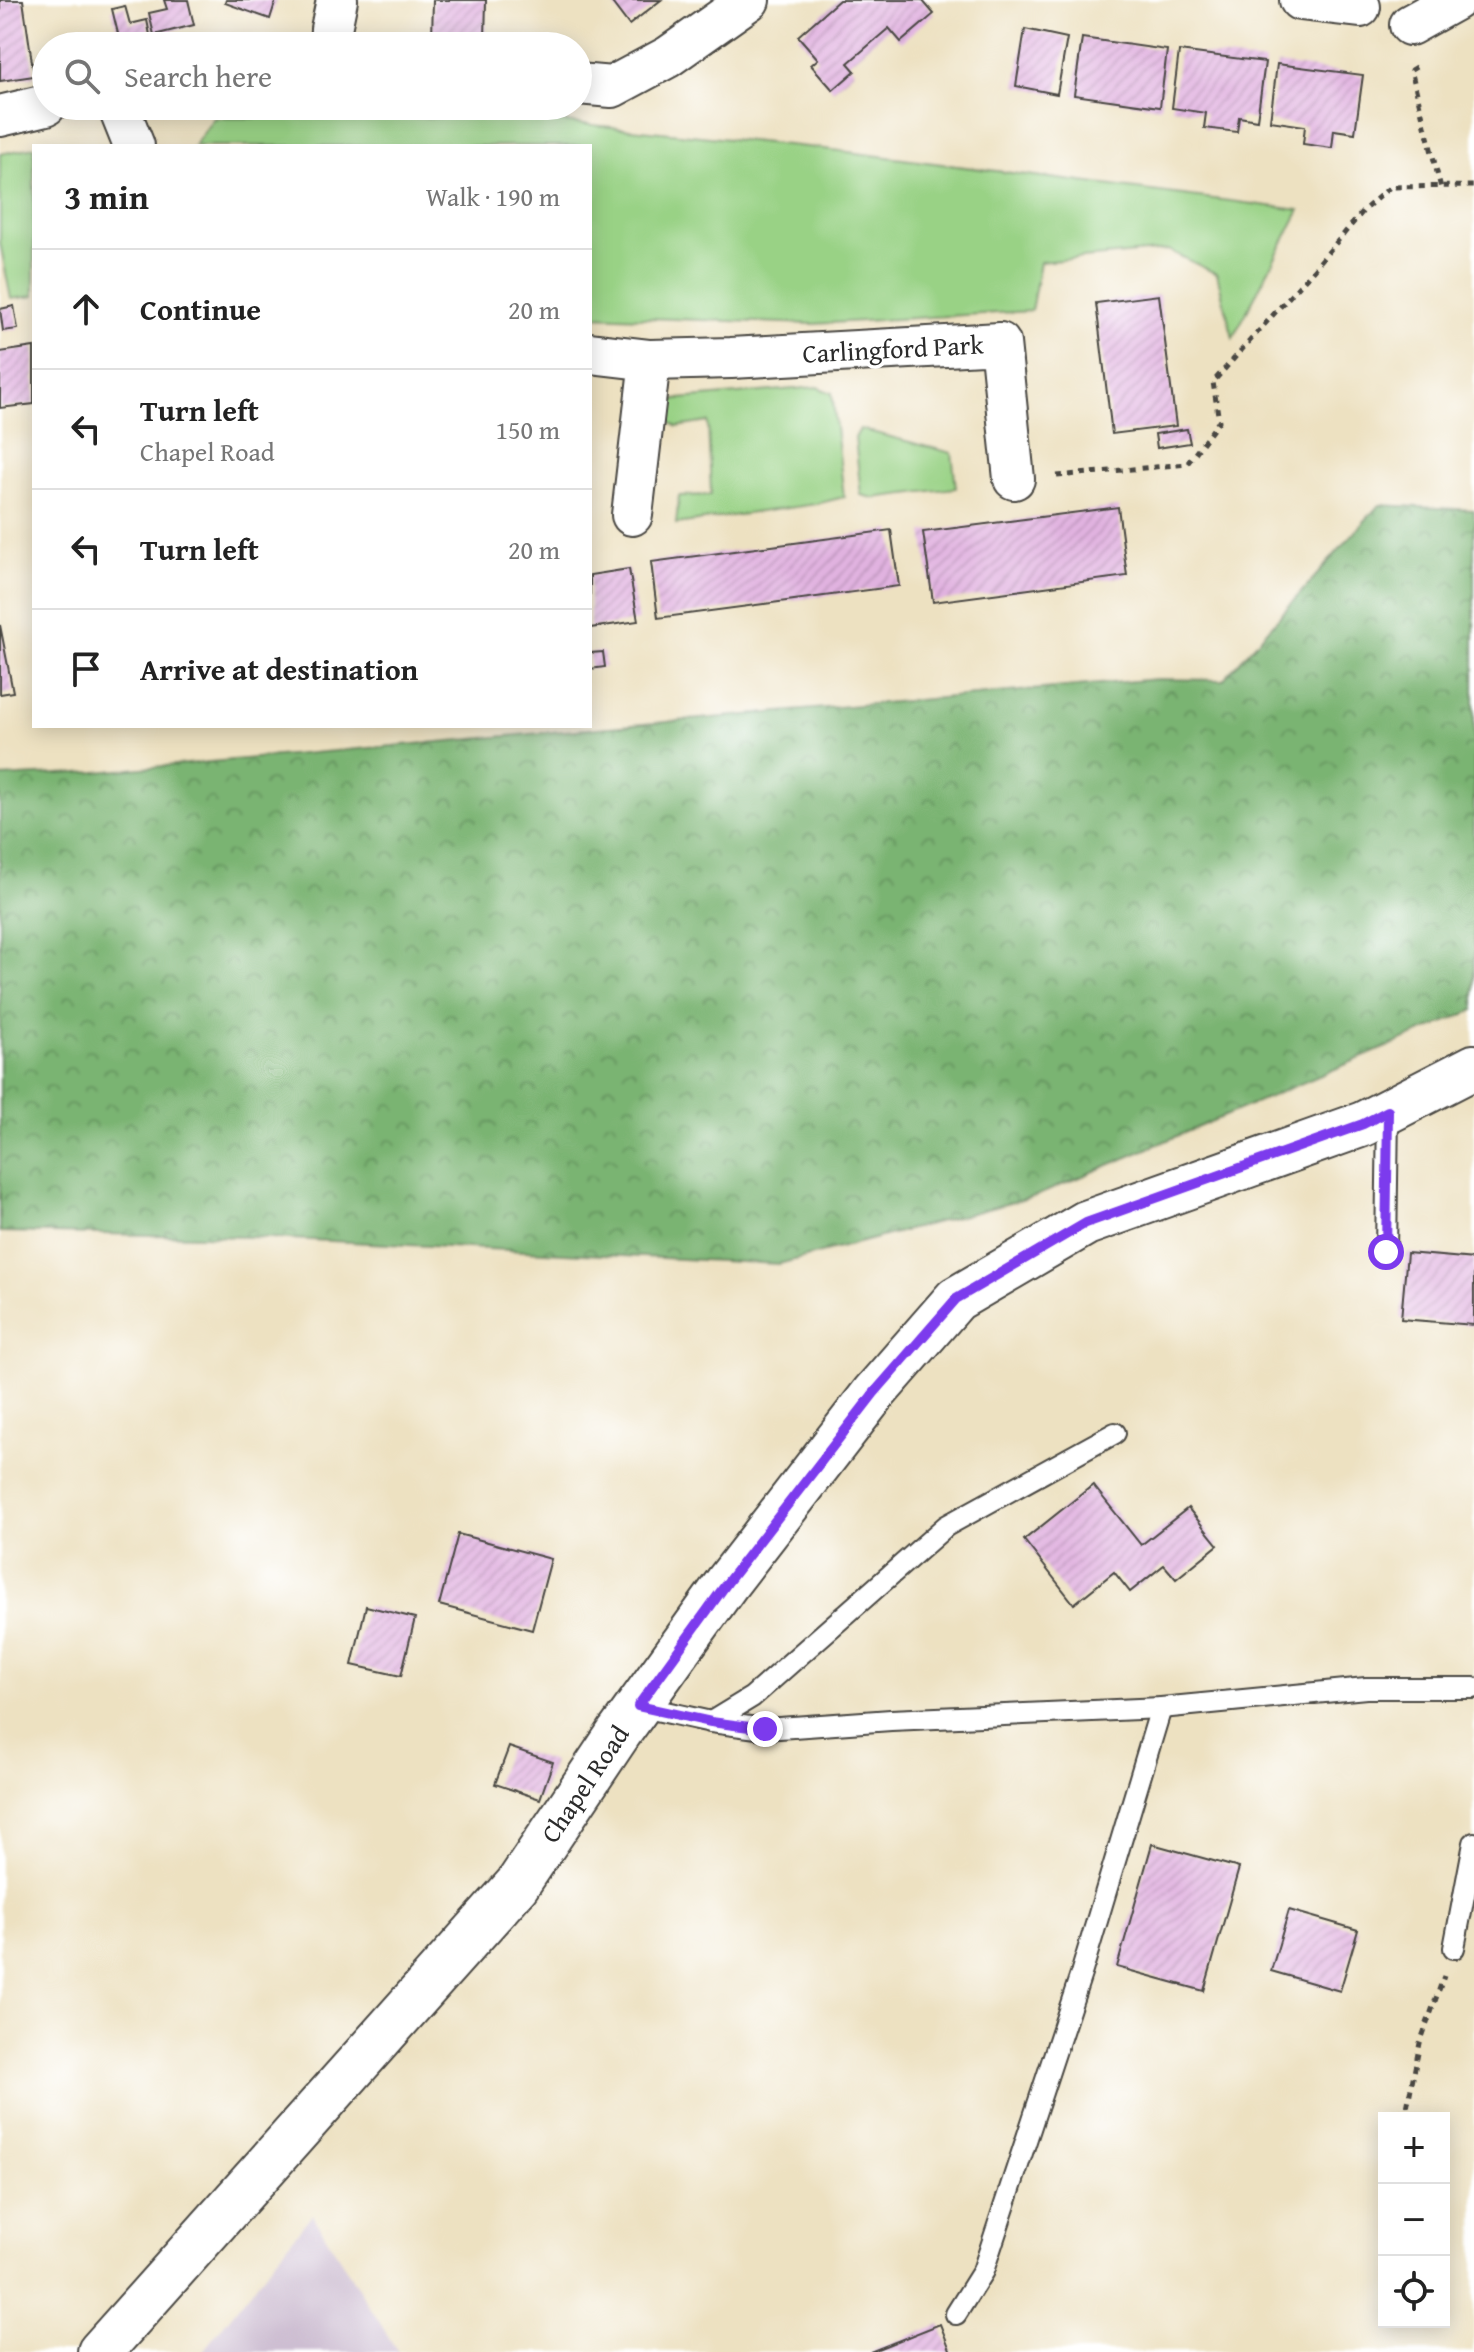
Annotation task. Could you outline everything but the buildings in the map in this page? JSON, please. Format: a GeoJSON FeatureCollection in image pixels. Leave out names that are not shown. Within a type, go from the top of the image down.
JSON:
{"type":"FeatureCollection","features":[{"type":"Feature","properties":{"kind":"street"},"geometry":{"type":"LineString","coordinates":[[331,32],[337,0]]}},
{"type":"Feature","properties":{"kind":"street"},"geometry":{"type":"LineString","coordinates":[[592,85],[612,87],[668,57],[749,0]]}},
{"type":"Feature","properties":{"kind":"street"},"geometry":{"type":"LineString","coordinates":[[1300,0],[1360,7]]}},
{"type":"Feature","properties":{"kind":"street"},"geometry":{"type":"LineString","coordinates":[[1410,25],[1455,0]]}},
{"type":"Feature","properties":{"kind":"street"},"geometry":{"type":"LineString","coordinates":[[0,116],[32,108]]}},
{"type":"Feature","properties":{"kind":"street"},"geometry":{"type":"LineString","coordinates":[[124,120],[133,144]]}},
{"type":"Feature","properties":{"kind":"street","name":"Carlingford Park"},"geometry":{"type":"LineString","coordinates":[[592,353],[650,360],[731,358],[1000,343],[1014,479]]}},
{"type":"Feature","properties":{"kind":"street"},"geometry":{"type":"LineString","coordinates":[[632,515],[650,360]]}},
{"type":"Feature","properties":{"kind":"street","name":"Chapel Road"},"geometry":{"type":"LineString","coordinates":[[100,2352],[517,1885],[638,1706],[727,1583],[874,1393],[956,1299],[1086,1223],[1363,1124],[1474,1067]]}},
{"type":"Feature","properties":{"kind":"lane"},"geometry":{"type":"LineString","coordinates":[[1386,1252],[1388,1111]]}},
{"type":"Feature","properties":{"kind":"lane"},"geometry":{"type":"LineString","coordinates":[[711,1722],[752,1697],[946,1526],[1115,1433]]}},
{"type":"Feature","properties":{"kind":"lane"},"geometry":{"type":"LineString","coordinates":[[638,1706],[711,1722],[765,1729],[906,1719],[1161,1708],[1366,1688],[1474,1688]]}},
{"type":"Feature","properties":{"kind":"lane"},"geometry":{"type":"LineString","coordinates":[[956,2314],[983,2271],[1081,1974],[1161,1708]]}},
{"type":"Feature","properties":{"kind":"lane"},"geometry":{"type":"LineString","coordinates":[[1454,1948],[1474,1843]]}},
{"type":"Feature","properties":{"kind":"path"},"geometry":{"type":"LineString","coordinates":[[1410,25],[1424,63],[1411,70],[1441,188]]}},
{"type":"Feature","properties":{"kind":"path"},"geometry":{"type":"LineString","coordinates":[[1014,479],[1187,464],[1219,421],[1213,382],[1365,209],[1390,187],[1474,186]]}},
{"type":"Feature","properties":{"kind":"path"},"geometry":{"type":"LineString","coordinates":[[1406,2112],[1420,2043],[1454,1948]]}},
{"type":"Feature","properties":{"kind":"shaded area"},"geometry":{"type":"Polygon","coordinates":[[[312,2214],[398,2352],[202,2352],[312,2214]]]}},
{"type":"Feature","properties":{"kind":"green space"},"geometry":{"type":"Polygon","coordinates":[[[213,120],[543,120],[817,148],[1300,210],[1233,338],[1217,274],[1168,250],[1040,262],[1031,311],[813,324],[592,316],[592,144],[195,144],[213,120]]]}},
{"type":"Feature","properties":{"kind":"green space"},"geometry":{"type":"Polygon","coordinates":[[[32,147],[32,296],[11,299],[0,243],[0,154],[32,147]]]}},
{"type":"Feature","properties":{"kind":"green space"},"geometry":{"type":"Polygon","coordinates":[[[817,387],[832,393],[844,497],[816,504],[676,524],[679,496],[711,495],[708,422],[677,427],[663,417],[668,400],[817,387]]]}},
{"type":"Feature","properties":{"kind":"green space"},"geometry":{"type":"Polygon","coordinates":[[[860,429],[952,453],[956,488],[873,498],[861,495],[855,438],[860,429]]]}},
{"type":"Feature","properties":{"kind":"green space"},"geometry":{"type":"Polygon","coordinates":[[[1379,505],[1474,510],[1474,1010],[1036,1196],[779,1264],[251,1237],[0,1232],[0,777],[96,772],[1157,679],[1223,680],[1379,505]]]}},
{"type":"Feature","properties":{"kind":"route"},"geometry":{"type":"LineString","coordinates":[[765,1729],[711,1722],[638,1706],[727,1583],[874,1393],[956,1299],[1086,1223],[1363,1124],[1388,1111],[1386,1252]]}}]}
